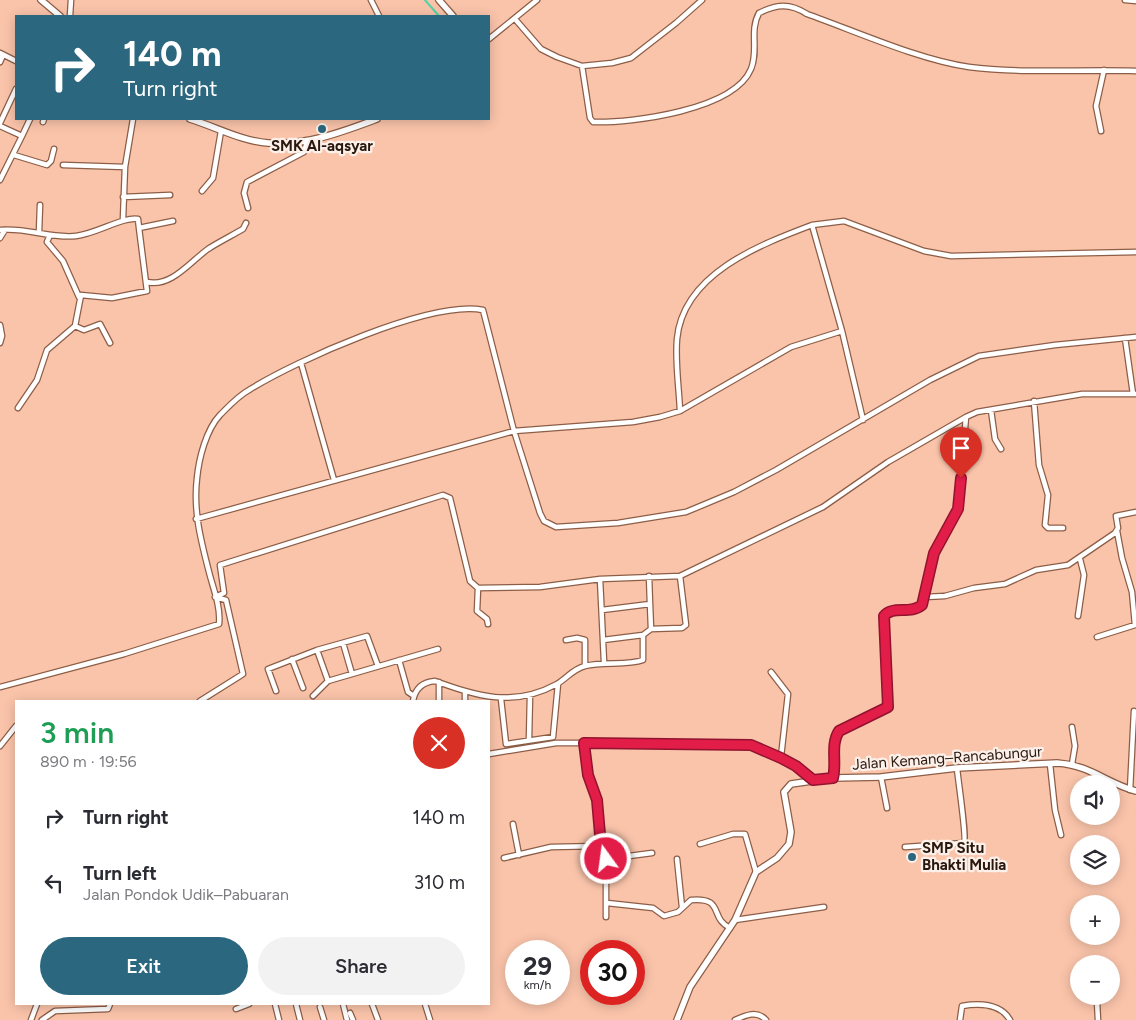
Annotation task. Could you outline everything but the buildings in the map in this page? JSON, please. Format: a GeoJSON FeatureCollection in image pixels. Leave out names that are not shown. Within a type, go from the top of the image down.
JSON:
{"type":"FeatureCollection","features":[{"type":"Feature","properties":{"kind":"street"},"geometry":{"type":"LineString","coordinates":[[41,0],[59,15]]}},
{"type":"Feature","properties":{"kind":"street"},"geometry":{"type":"LineString","coordinates":[[70,15],[71,0]]}},
{"type":"Feature","properties":{"kind":"street"},"geometry":{"type":"LineString","coordinates":[[371,0],[379,15]]}},
{"type":"Feature","properties":{"kind":"street"},"geometry":{"type":"LineString","coordinates":[[439,0],[452,15]]}},
{"type":"Feature","properties":{"kind":"street"},"geometry":{"type":"LineString","coordinates":[[490,38],[537,0]]}},
{"type":"Feature","properties":{"kind":"street"},"geometry":{"type":"LineString","coordinates":[[515,19],[541,49],[557,57],[582,66],[612,63],[631,58],[676,24],[702,0]]}},
{"type":"Feature","properties":{"kind":"street"},"geometry":{"type":"LineString","coordinates":[[1126,0],[1136,1]]}},
{"type":"Feature","properties":{"kind":"street"},"geometry":{"type":"LineString","coordinates":[[582,66],[590,118],[593,122],[606,122],[670,113],[709,104],[743,82],[751,70],[755,56],[754,22],[759,13],[782,5],[794,6],[816,17],[922,55],[958,65],[1000,70],[1136,71]]}},
{"type":"Feature","properties":{"kind":"street"},"geometry":{"type":"LineString","coordinates":[[0,62],[2,54],[15,60]]}},
{"type":"Feature","properties":{"kind":"street"},"geometry":{"type":"LineString","coordinates":[[1101,130],[1096,106],[1104,70]]}},
{"type":"Feature","properties":{"kind":"street"},"geometry":{"type":"LineString","coordinates":[[15,90],[0,124],[22,136]]}},
{"type":"Feature","properties":{"kind":"street"},"geometry":{"type":"LineString","coordinates":[[0,180],[14,155],[30,120]]}},
{"type":"Feature","properties":{"kind":"street"},"geometry":{"type":"LineString","coordinates":[[123,219],[125,168],[133,120]]}},
{"type":"Feature","properties":{"kind":"street"},"geometry":{"type":"LineString","coordinates":[[193,120],[221,131],[267,143],[307,141],[331,136],[374,120]]}},
{"type":"Feature","properties":{"kind":"street"},"geometry":{"type":"LineString","coordinates":[[202,191],[213,178],[221,131]]}},
{"type":"Feature","properties":{"kind":"street"},"geometry":{"type":"LineString","coordinates":[[248,208],[244,189],[247,182],[304,152],[307,141]]}},
{"type":"Feature","properties":{"kind":"street"},"geometry":{"type":"LineString","coordinates":[[14,155],[47,165],[51,161],[54,149]]}},
{"type":"Feature","properties":{"kind":"street"},"geometry":{"type":"LineString","coordinates":[[63,164],[125,168]]}},
{"type":"Feature","properties":{"kind":"street"},"geometry":{"type":"LineString","coordinates":[[123,197],[170,195]]}},
{"type":"Feature","properties":{"kind":"street"},"geometry":{"type":"LineString","coordinates":[[39,232],[40,204]]}},
{"type":"Feature","properties":{"kind":"street"},"geometry":{"type":"LineString","coordinates":[[0,238],[2,230],[17,229],[50,235],[76,237],[110,227],[123,219],[138,219],[148,288],[145,292],[112,298],[101,298],[84,294],[79,297]]}},
{"type":"Feature","properties":{"kind":"street"},"geometry":{"type":"LineString","coordinates":[[139,228],[173,221]]}},
{"type":"Feature","properties":{"kind":"street"},"geometry":{"type":"LineString","coordinates":[[680,411],[677,340],[680,322],[693,294],[704,282],[724,268],[770,243],[812,225],[844,221],[924,250],[952,256],[1136,252]]}},
{"type":"Feature","properties":{"kind":"street"},"geometry":{"type":"LineString","coordinates":[[147,282],[157,283],[178,274],[207,250],[243,229],[246,223]]}},
{"type":"Feature","properties":{"kind":"street"},"geometry":{"type":"LineString","coordinates":[[812,225],[842,331],[863,420]]}},
{"type":"Feature","properties":{"kind":"street"},"geometry":{"type":"LineString","coordinates":[[18,408],[37,380],[47,350],[74,326],[79,297],[63,261],[47,242],[50,235]]}},
{"type":"Feature","properties":{"kind":"street"},"geometry":{"type":"LineString","coordinates":[[0,687],[215,627],[219,624],[220,618],[196,519],[197,479],[200,464],[209,432],[219,416],[247,390],[301,363],[419,316],[471,308],[483,310],[514,432],[540,513],[544,520],[556,527],[618,523],[686,512],[734,492],[930,380],[978,356],[1136,336]]}},
{"type":"Feature","properties":{"kind":"street"},"geometry":{"type":"LineString","coordinates":[[74,326],[84,330],[100,324],[110,343]]}},
{"type":"Feature","properties":{"kind":"street"},"geometry":{"type":"LineString","coordinates":[[0,325],[2,333],[0,343]]}},
{"type":"Feature","properties":{"kind":"street"},"geometry":{"type":"LineString","coordinates":[[196,519],[514,432],[633,422],[680,411],[751,368],[792,347],[842,331]]}},
{"type":"Feature","properties":{"kind":"street"},"geometry":{"type":"LineString","coordinates":[[208,571],[220,565],[443,495],[450,498],[470,581],[478,588],[540,587],[600,579],[680,576],[823,507],[888,462],[977,412],[1082,394],[1135,394],[1125,338]]}},
{"type":"Feature","properties":{"kind":"street"},"geometry":{"type":"LineString","coordinates":[[301,363],[334,480]]}},
{"type":"Feature","properties":{"kind":"street"},"geometry":{"type":"LineString","coordinates":[[1034,401],[1039,465],[1048,494],[1045,525],[1048,528],[1063,528]]}},
{"type":"Feature","properties":{"kind":"street"},"geometry":{"type":"LineString","coordinates":[[991,410],[995,439],[1001,448]]}},
{"type":"Feature","properties":{"kind":"street"},"geometry":{"type":"LineString","coordinates":[[833,778],[835,771],[834,744],[839,731],[888,707],[884,616],[889,612],[916,609],[925,597],[934,553],[958,509],[966,417]]}},
{"type":"Feature","properties":{"kind":"street"},"geometry":{"type":"LineString","coordinates":[[1097,637],[1136,625],[1132,592],[1122,558],[1116,516],[1136,512]]}},
{"type":"Feature","properties":{"kind":"street"},"geometry":{"type":"LineString","coordinates":[[925,597],[945,596],[974,588],[1005,584],[1036,570],[1068,565],[1080,559],[1118,531]]}},
{"type":"Feature","properties":{"kind":"street"},"geometry":{"type":"LineString","coordinates":[[1078,616],[1084,575],[1080,559]]}},
{"type":"Feature","properties":{"kind":"street"},"geometry":{"type":"LineString","coordinates":[[215,597],[224,593],[220,565]]}},
{"type":"Feature","properties":{"kind":"street"},"geometry":{"type":"LineString","coordinates":[[649,576],[651,628]]}},
{"type":"Feature","properties":{"kind":"street"},"geometry":{"type":"LineString","coordinates":[[603,640],[643,636],[651,628],[682,628],[686,625],[680,576]]}},
{"type":"Feature","properties":{"kind":"street"},"geometry":{"type":"LineString","coordinates":[[600,579],[604,662]]}},
{"type":"Feature","properties":{"kind":"street"},"geometry":{"type":"LineString","coordinates":[[478,588],[476,611],[487,618],[488,624]]}},
{"type":"Feature","properties":{"kind":"street"},"geometry":{"type":"LineString","coordinates":[[202,700],[244,674],[226,600],[215,597]]}},
{"type":"Feature","properties":{"kind":"street"},"geometry":{"type":"LineString","coordinates":[[602,610],[650,604]]}},
{"type":"Feature","properties":{"kind":"street"},"geometry":{"type":"LineString","coordinates":[[276,692],[268,669],[317,650],[367,636],[378,666]]}},
{"type":"Feature","properties":{"kind":"street"},"geometry":{"type":"LineString","coordinates":[[399,660],[408,692],[413,698],[424,684],[434,681],[465,692],[502,699],[530,695],[558,684],[573,671],[585,666],[604,662],[642,660],[643,636]]}},
{"type":"Feature","properties":{"kind":"street"},"geometry":{"type":"LineString","coordinates":[[566,640],[577,638],[585,640],[585,666]]}},
{"type":"Feature","properties":{"kind":"street"},"geometry":{"type":"LineString","coordinates":[[343,643],[352,674]]}},
{"type":"Feature","properties":{"kind":"street"},"geometry":{"type":"LineString","coordinates":[[313,696],[328,681],[438,649]]}},
{"type":"Feature","properties":{"kind":"street"},"geometry":{"type":"LineString","coordinates":[[317,650],[328,681]]}},
{"type":"Feature","properties":{"kind":"street"},"geometry":{"type":"LineString","coordinates":[[292,659],[303,688]]}},
{"type":"Feature","properties":{"kind":"street"},"geometry":{"type":"LineString","coordinates":[[772,672],[788,694],[781,758]]}},
{"type":"Feature","properties":{"kind":"street"},"geometry":{"type":"LineString","coordinates":[[439,682],[439,700]]}},
{"type":"Feature","properties":{"kind":"street"},"geometry":{"type":"LineString","coordinates":[[502,699],[506,744],[555,736],[558,684]]}},
{"type":"Feature","properties":{"kind":"street"},"geometry":{"type":"LineString","coordinates":[[465,692],[465,700]]}},
{"type":"Feature","properties":{"kind":"street"},"geometry":{"type":"LineString","coordinates":[[529,739],[530,695]]}},
{"type":"Feature","properties":{"kind":"street"},"geometry":{"type":"LineString","coordinates":[[1133,791],[1134,711]]}},
{"type":"Feature","properties":{"kind":"street"},"geometry":{"type":"LineString","coordinates":[[0,746],[15,727]]}},
{"type":"Feature","properties":{"kind":"street"},"geometry":{"type":"LineString","coordinates":[[1072,727],[1075,746],[1072,764]]}},
{"type":"Feature","properties":{"kind":"street"},"geometry":{"type":"LineString","coordinates":[[584,743],[588,775],[597,800],[601,846],[606,859],[606,917]]}},
{"type":"Feature","properties":{"kind":"street"},"geometry":{"type":"LineString","coordinates":[[490,754],[538,745],[584,743],[751,745],[796,766],[813,780]]}},
{"type":"Feature","properties":{"kind":"street"},"geometry":{"type":"LineString","coordinates":[[1050,764],[1055,810],[1061,835]]}},
{"type":"Feature","properties":{"kind":"street","name":"Jalan Kemang–Rancabungur"},"geometry":{"type":"LineString","coordinates":[[756,872],[777,858],[789,844],[791,832],[784,797],[786,788],[791,784],[833,778],[881,777],[957,768],[1072,764],[1093,771],[1133,791]]}},
{"type":"Feature","properties":{"kind":"street"},"geometry":{"type":"LineString","coordinates":[[905,847],[964,843],[966,837],[960,807],[957,768]]}},
{"type":"Feature","properties":{"kind":"street"},"geometry":{"type":"LineString","coordinates":[[881,777],[887,808]]}},
{"type":"Feature","properties":{"kind":"street"},"geometry":{"type":"LineString","coordinates":[[513,824],[519,855]]}},
{"type":"Feature","properties":{"kind":"street"},"geometry":{"type":"LineString","coordinates":[[677,1020],[696,977],[735,920],[756,872],[745,834],[733,834],[700,844]]}},
{"type":"Feature","properties":{"kind":"street"},"geometry":{"type":"LineString","coordinates":[[504,858],[550,848],[601,846]]}},
{"type":"Feature","properties":{"kind":"street"},"geometry":{"type":"LineString","coordinates":[[606,859],[652,853]]}},
{"type":"Feature","properties":{"kind":"street"},"geometry":{"type":"LineString","coordinates":[[678,860],[682,907]]}},
{"type":"Feature","properties":{"kind":"street"},"geometry":{"type":"LineString","coordinates":[[607,903],[653,908],[664,916],[678,912],[691,900],[710,901],[714,904],[722,923],[730,928]]}},
{"type":"Feature","properties":{"kind":"street"},"geometry":{"type":"LineString","coordinates":[[735,920],[824,907]]}},
{"type":"Feature","properties":{"kind":"street"},"geometry":{"type":"LineString","coordinates":[[31,1020],[37,1005]]}},
{"type":"Feature","properties":{"kind":"street"},"geometry":{"type":"LineString","coordinates":[[42,1020],[55,1011],[108,1009],[110,1005]]}},
{"type":"Feature","properties":{"kind":"street"},"geometry":{"type":"LineString","coordinates":[[236,1009],[246,1005]]}},
{"type":"Feature","properties":{"kind":"street"},"geometry":{"type":"LineString","coordinates":[[275,1005],[278,1020]]}},
{"type":"Feature","properties":{"kind":"street"},"geometry":{"type":"LineString","coordinates":[[296,1005],[300,1020]]}},
{"type":"Feature","properties":{"kind":"street"},"geometry":{"type":"LineString","coordinates":[[343,1005],[347,1020]]}},
{"type":"Feature","properties":{"kind":"street"},"geometry":{"type":"LineString","coordinates":[[372,1005],[378,1020]]}},
{"type":"Feature","properties":{"kind":"street"},"geometry":{"type":"LineString","coordinates":[[425,1005],[430,1020]]}},
{"type":"Feature","properties":{"kind":"street"},"geometry":{"type":"LineString","coordinates":[[960,1020],[962,1006],[982,1005],[1000,1008],[1010,1020]]}},
{"type":"Feature","properties":{"kind":"street"},"geometry":{"type":"LineString","coordinates":[[1097,1005],[1098,1020]]}},
{"type":"Feature","properties":{"kind":"street"},"geometry":{"type":"LineString","coordinates":[[320,1008],[324,1020]]}},
{"type":"Feature","properties":{"kind":"street"},"geometry":{"type":"LineString","coordinates":[[350,1013],[353,1020]]}},
{"type":"Feature","properties":{"kind":"street"},"geometry":{"type":"LineString","coordinates":[[735,1020],[754,1014],[766,1020]]}},
{"type":"Feature","properties":{"kind":"waterway"},"geometry":{"type":"LineString","coordinates":[[425,0],[438,15]]}},
{"type":"Feature","properties":{"kind":"place","name":"SMK Al-aqsyar"},"geometry":{"type":"Point","coordinates":[322,129]}},
{"type":"Feature","properties":{"kind":"place","name":"SMP Situ Bhakti Mulia"},"geometry":{"type":"Point","coordinates":[912,857]}},
{"type":"Feature","properties":{"kind":"route"},"geometry":{"type":"LineString","coordinates":[[606,859],[601,846],[597,800],[588,775],[584,743],[751,745],[760,747],[796,766],[813,780],[833,778],[835,771],[834,744],[839,731],[846,726],[886,710],[888,707],[884,616],[893,611],[911,611],[922,605],[934,553],[958,509],[961,478]]}}]}
